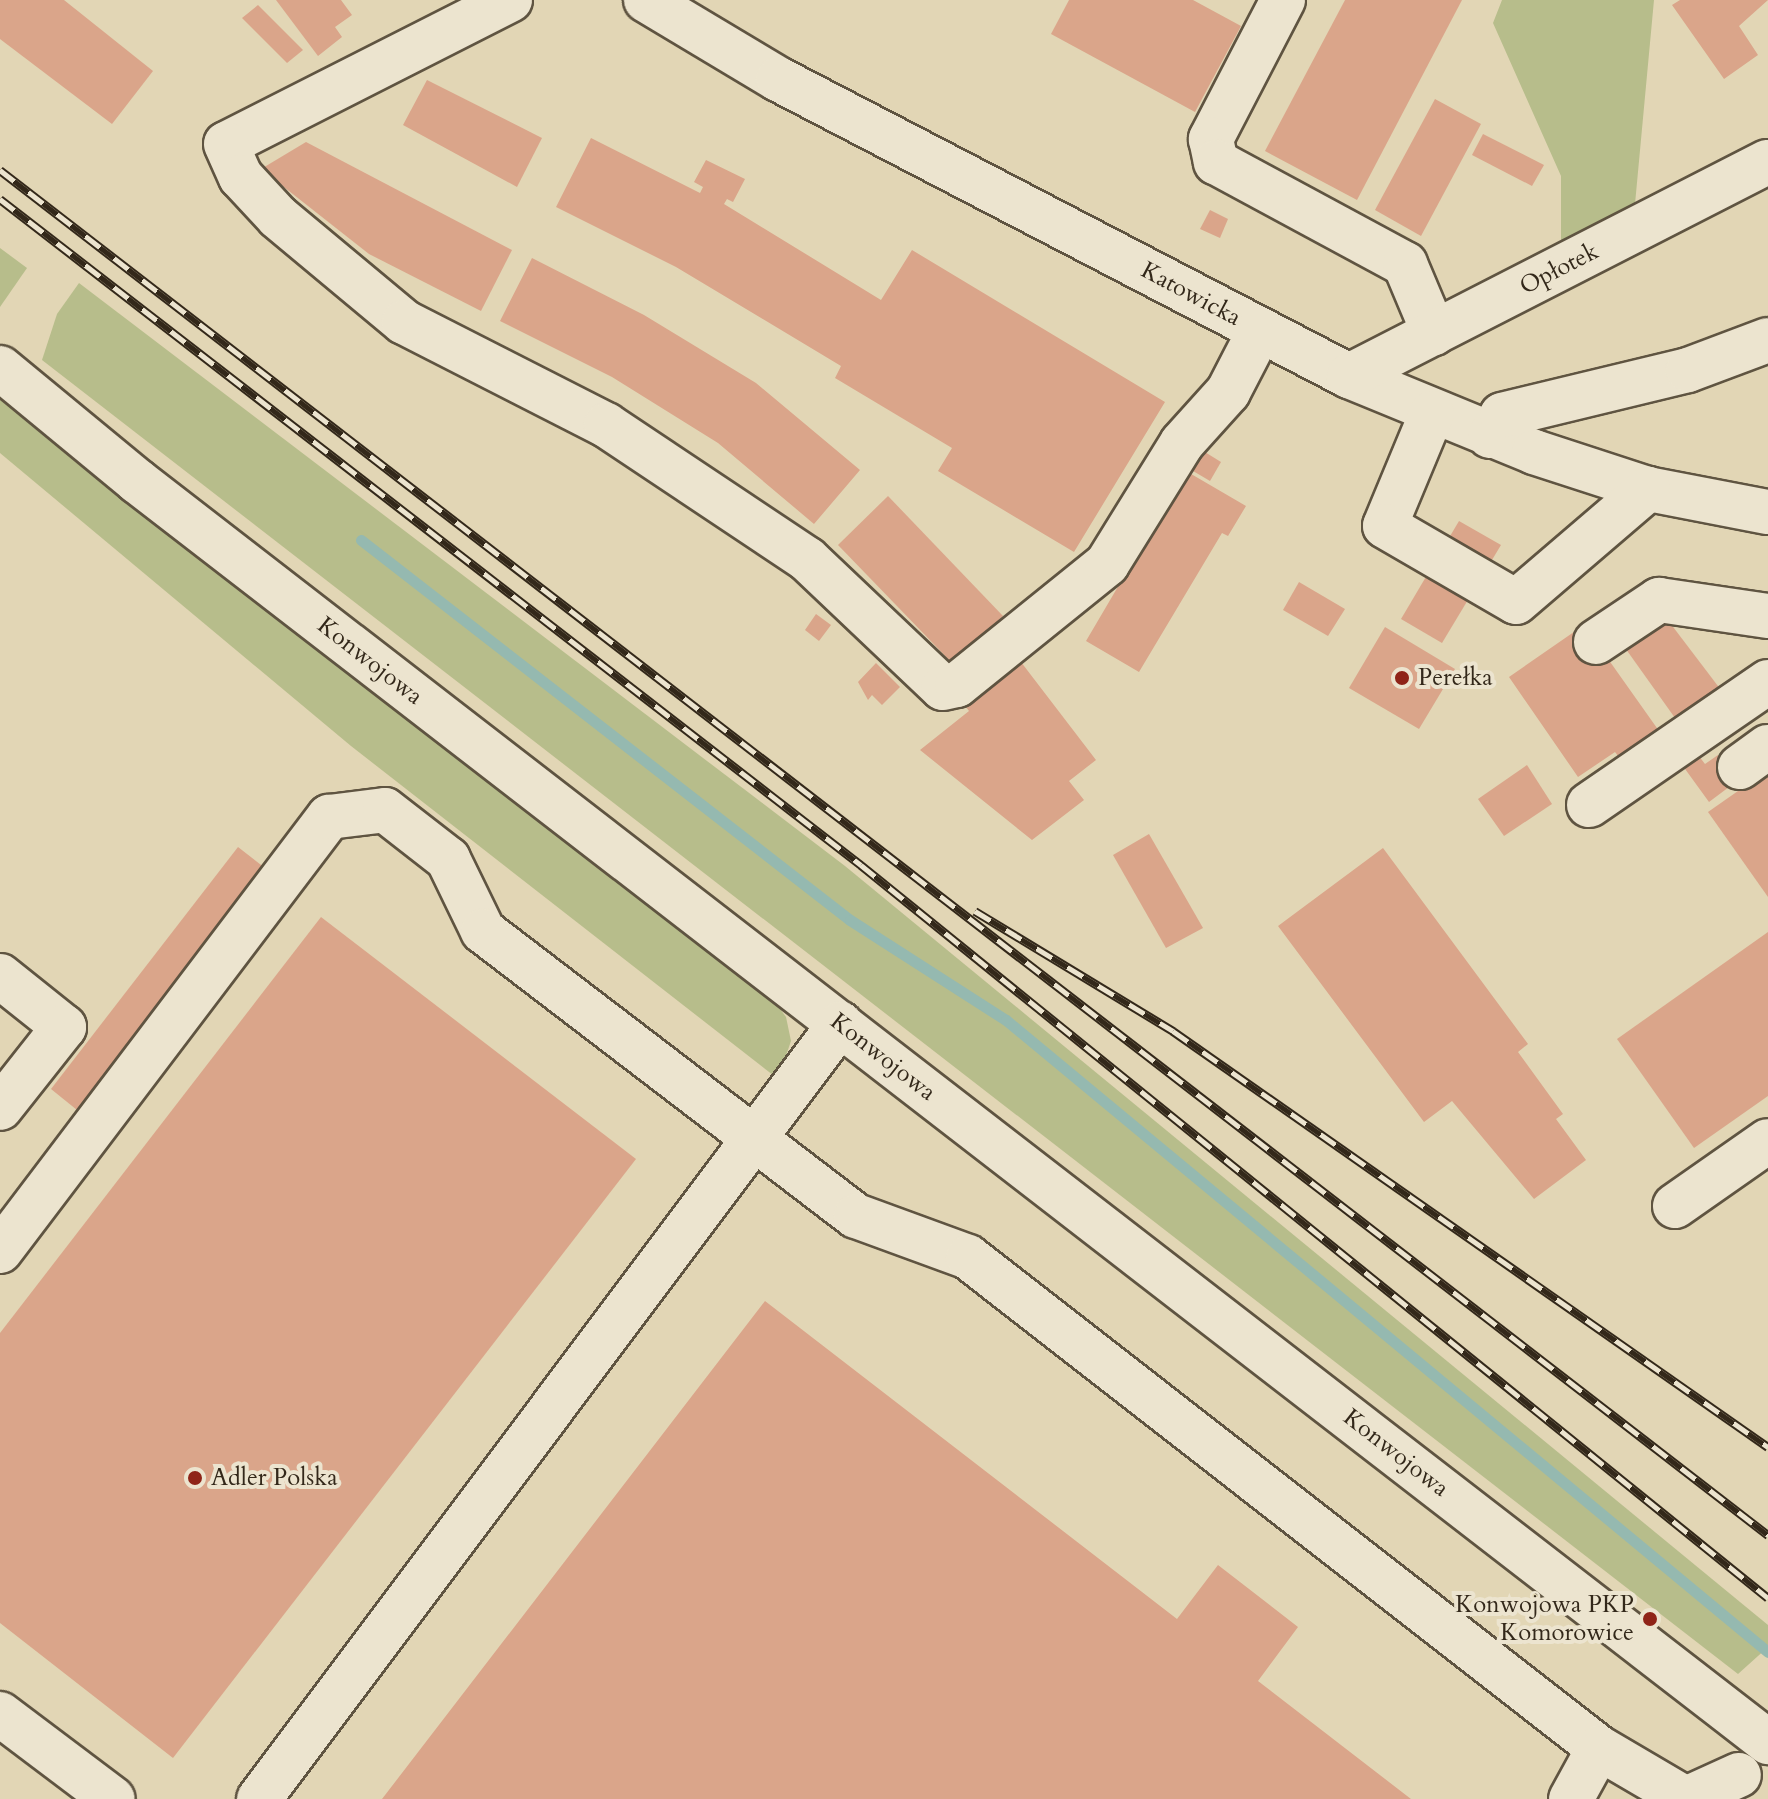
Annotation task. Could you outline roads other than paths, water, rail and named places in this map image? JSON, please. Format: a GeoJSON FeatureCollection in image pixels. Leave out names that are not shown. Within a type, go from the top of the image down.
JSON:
{"type":"FeatureCollection","features":[{"type":"Feature","properties":{"kind":"street"},"geometry":{"type":"LineString","coordinates":[[510,0],[226,144],[241,177],[278,217],[404,322],[606,425],[697,482],[807,559],[943,688],[957,685],[1107,564],[1182,443],[1228,392],[1260,330]]}},
{"type":"Feature","properties":{"kind":"street","name":"Katowicka"},"geometry":{"type":"LineString","coordinates":[[646,0],[778,79],[1349,376],[1490,436],[1648,489],[1768,512]]}},
{"type":"Feature","properties":{"kind":"street"},"geometry":{"type":"LineString","coordinates":[[1283,0],[1211,139],[1216,162],[1405,264],[1434,333]]}},
{"type":"Feature","properties":{"kind":"street","name":"Opłotek"},"geometry":{"type":"LineString","coordinates":[[1349,376],[1768,162]]}},
{"type":"Feature","properties":{"kind":"street"},"geometry":{"type":"LineString","coordinates":[[1490,436],[1502,415],[1688,370],[1768,340]]}},
{"type":"Feature","properties":{"kind":"street","name":"Konwojowa"},"geometry":{"type":"LineString","coordinates":[[0,368],[840,1024],[1763,1728]]}},
{"type":"Feature","properties":{"kind":"street"},"geometry":{"type":"LineString","coordinates":[[1432,413],[1385,526],[1516,602],[1648,489]]}},
{"type":"Feature","properties":{"kind":"street"},"geometry":{"type":"LineString","coordinates":[[1596,642],[1659,600],[1768,616]]}},
{"type":"Feature","properties":{"kind":"street"},"geometry":{"type":"LineString","coordinates":[[1589,805],[1768,682]]}},
{"type":"Feature","properties":{"kind":"street"},"geometry":{"type":"LineString","coordinates":[[0,1251],[329,817],[385,810],[448,859],[483,931],[856,1216],[968,1257],[1599,1748],[1686,1799],[1736,1787],[1763,1728]]}},
{"type":"Feature","properties":{"kind":"street"},"geometry":{"type":"LineString","coordinates":[[0,976],[64,1027],[0,1108]]}},
{"type":"Feature","properties":{"kind":"street"},"geometry":{"type":"LineString","coordinates":[[259,1799],[753,1135],[840,1024]]}},
{"type":"Feature","properties":{"kind":"street"},"geometry":{"type":"LineString","coordinates":[[1675,1206],[1768,1141]]}},
{"type":"Feature","properties":{"kind":"street"},"geometry":{"type":"LineString","coordinates":[[0,1714],[105,1797]]}},
{"type":"Feature","properties":{"kind":"street"},"geometry":{"type":"LineString","coordinates":[[1571,1799],[1599,1748]]}},
{"type":"Feature","properties":{"kind":"waterway"},"geometry":{"type":"LineString","coordinates":[[361,540],[850,920],[1006,1020],[1768,1652]]}},
{"type":"Feature","properties":{"kind":"railway"},"geometry":{"type":"LineString","coordinates":[[0,170],[1768,1535]]}},
{"type":"Feature","properties":{"kind":"railway"},"geometry":{"type":"LineString","coordinates":[[0,199],[861,865],[1768,1598]]}},
{"type":"Feature","properties":{"kind":"railway"},"geometry":{"type":"LineString","coordinates":[[975,911],[1173,1031],[1768,1447]]}},
{"type":"Feature","properties":{"kind":"place","name":"Perełka"},"geometry":{"type":"Point","coordinates":[1402,678]}},
{"type":"Feature","properties":{"kind":"place","name":"Adler Polska"},"geometry":{"type":"Point","coordinates":[195,1478]}},
{"type":"Feature","properties":{"kind":"place","name":"Konwojowa PKP Komorowice"},"geometry":{"type":"Point","coordinates":[1650,1619]}}]}
